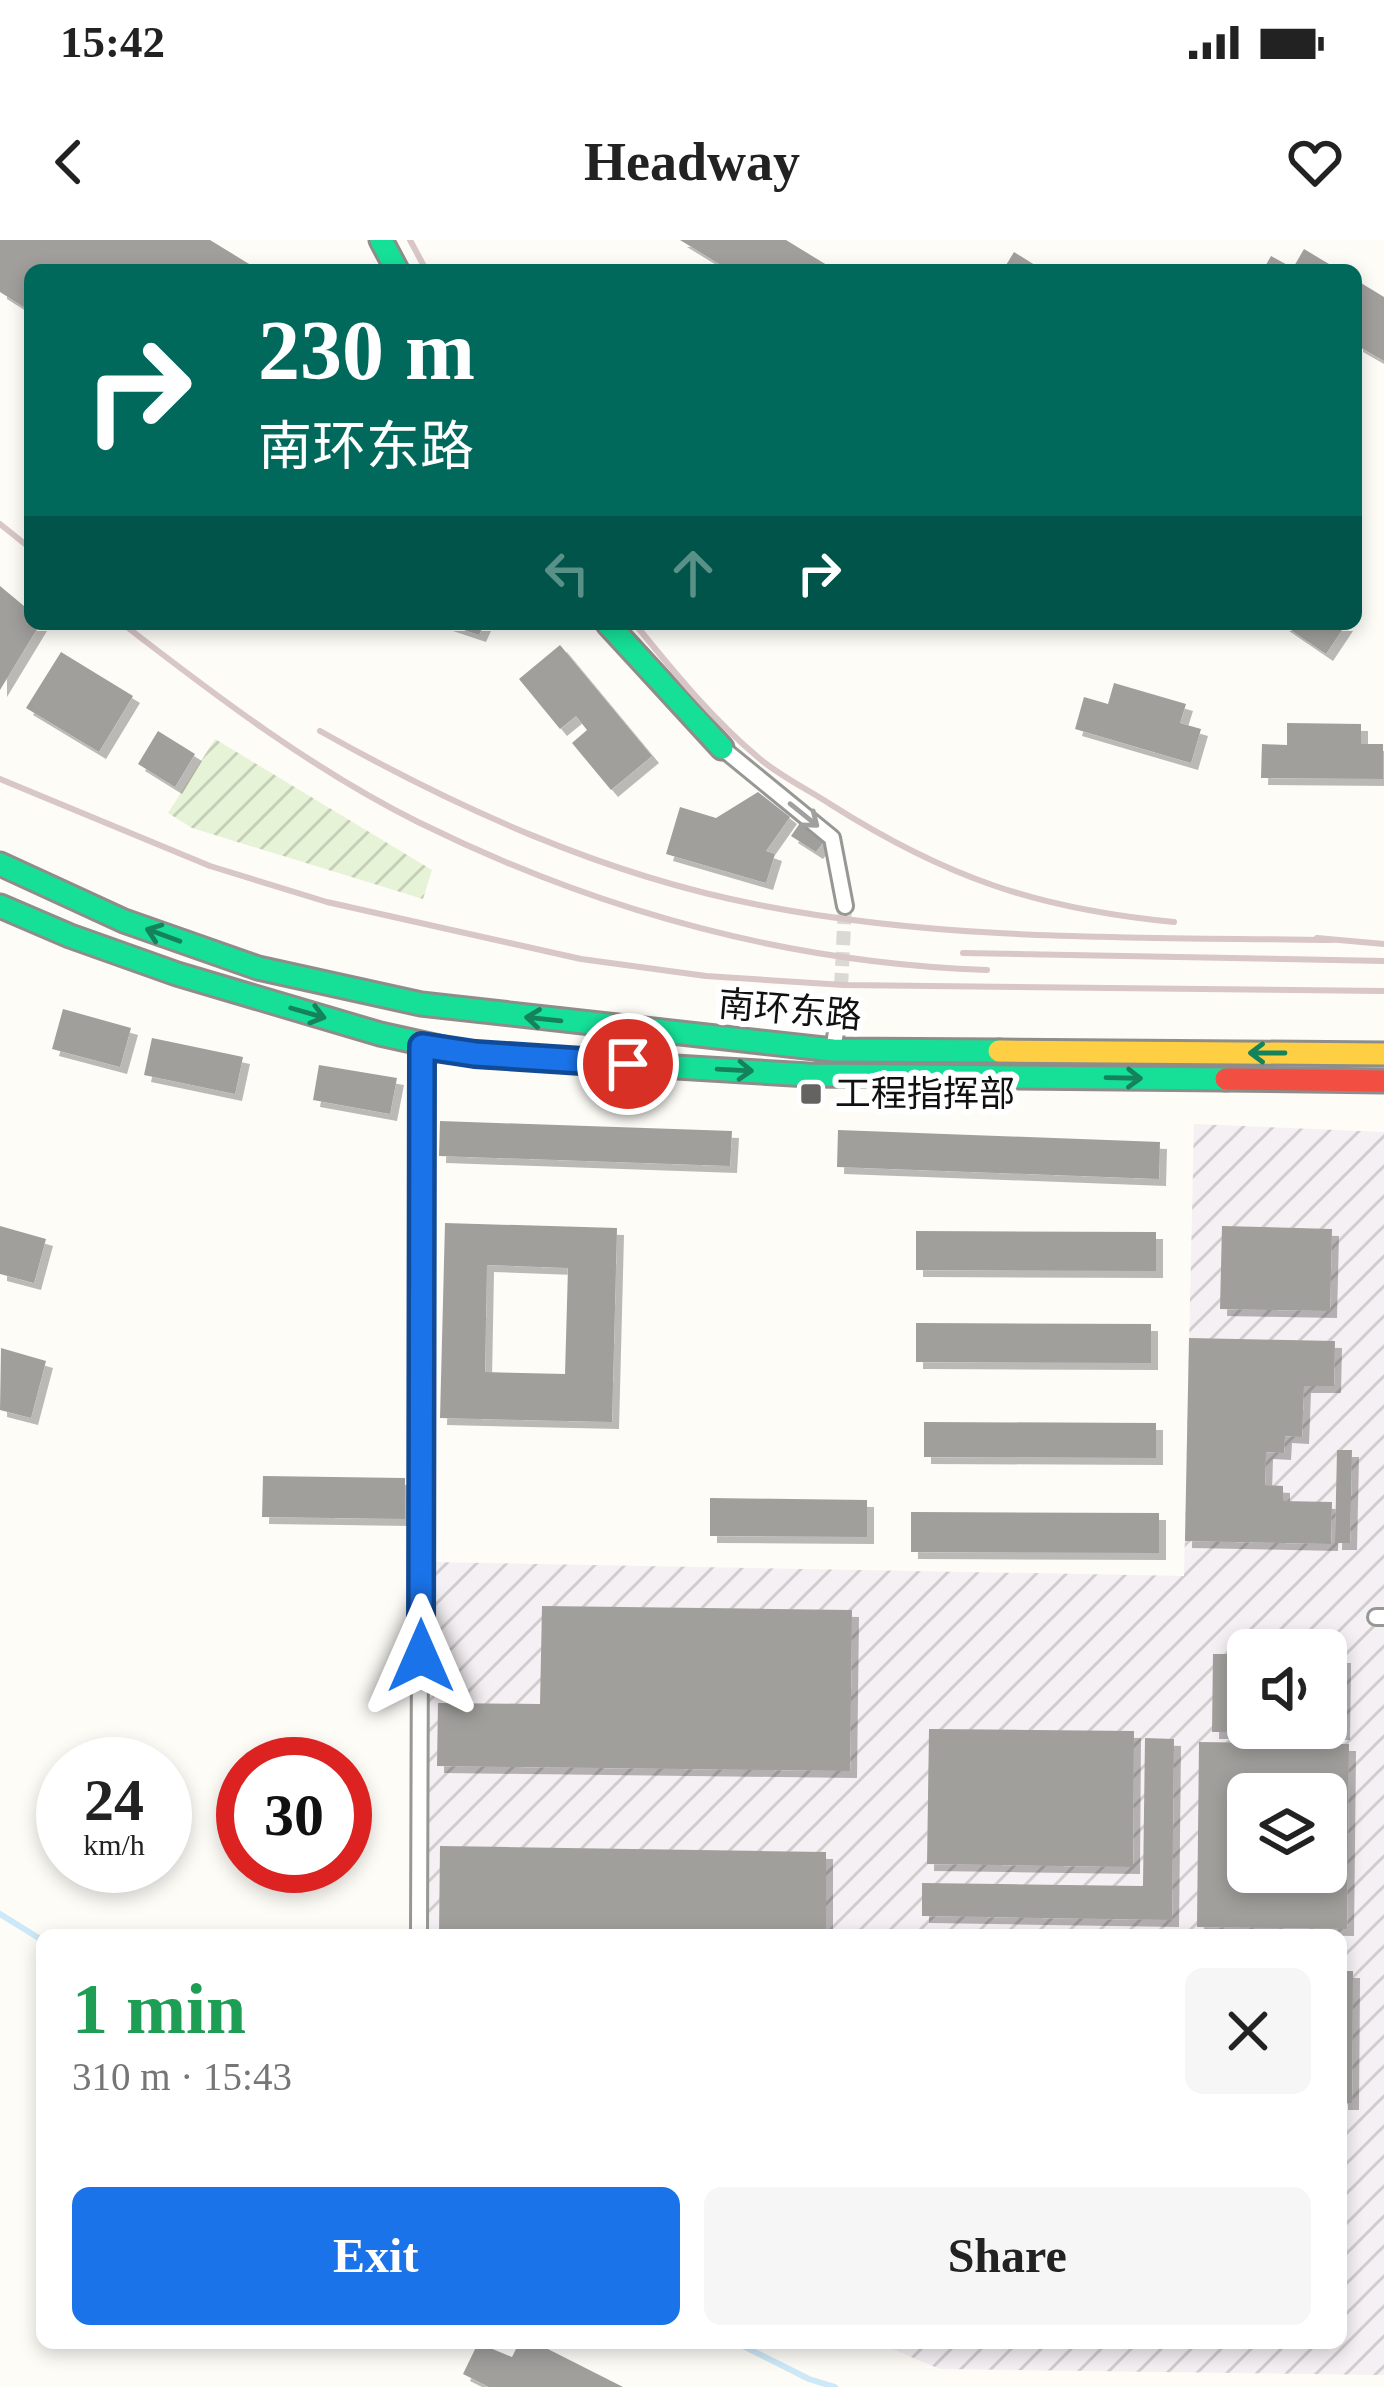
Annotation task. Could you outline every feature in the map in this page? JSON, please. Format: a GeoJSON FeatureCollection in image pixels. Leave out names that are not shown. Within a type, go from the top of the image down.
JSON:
{"type":"FeatureCollection","features":[{"type":"Feature","properties":{"kind":"main road"},"geometry":{"type":"LineString","coordinates":[[614,630],[722,748]]}},
{"type":"Feature","properties":{"kind":"main road","name":"南环东路"},"geometry":{"type":"LineString","coordinates":[[0,864],[124,921],[258,968],[421,1004],[833,1050],[1384,1054]]}},
{"type":"Feature","properties":{"kind":"main road","name":"南环东路"},"geometry":{"type":"LineString","coordinates":[[0,906],[159,971],[422,1046],[475,1054],[809,1075],[1384,1081]]}},
{"type":"Feature","properties":{"kind":"street"},"geometry":{"type":"LineString","coordinates":[[722,748],[832,838],[845,907]]}},
{"type":"Feature","properties":{"kind":"street"},"geometry":{"type":"LineString","coordinates":[[833,1050],[840,1007]]}},
{"type":"Feature","properties":{"kind":"street"},"geometry":{"type":"LineString","coordinates":[[419,1929],[422,1046]]}},
{"type":"Feature","properties":{"kind":"shaded area"},"geometry":{"type":"Polygon","coordinates":[[[1194,1124],[1384,1132],[1384,2375],[940,2369],[892,2349],[1347,2349],[1347,1929],[418,1929],[432,1562],[1184,1576],[1194,1124]]]}},
{"type":"Feature","properties":{"kind":"green space"},"geometry":{"type":"Polygon","coordinates":[[[215,739],[432,870],[423,899],[192,828],[168,813],[215,739]]]}},
{"type":"Feature","properties":{"kind":"building"},"geometry":{"type":"Polygon","coordinates":[[[0,240],[210,240],[249,264],[24,264],[24,307],[0,292],[0,240]]]}},
{"type":"Feature","properties":{"kind":"building"},"geometry":{"type":"Polygon","coordinates":[[[680,240],[786,240],[825,264],[719,264],[680,240]]]}},
{"type":"Feature","properties":{"kind":"building"},"geometry":{"type":"Polygon","coordinates":[[[1304,249],[1329,264],[1295,264],[1304,249]]]}},
{"type":"Feature","properties":{"kind":"building"},"geometry":{"type":"Polygon","coordinates":[[[1014,252],[1033,264],[1007,264],[1014,252]]]}},
{"type":"Feature","properties":{"kind":"building"},"geometry":{"type":"Polygon","coordinates":[[[1362,284],[1384,297],[1384,361],[1362,348],[1362,284]]]}},
{"type":"Feature","properties":{"kind":"building"},"geometry":{"type":"Polygon","coordinates":[[[0,586],[24,606],[24,630],[36,630],[0,690],[0,586]]]}},
{"type":"Feature","properties":{"kind":"building"},"geometry":{"type":"Polygon","coordinates":[[[1291,630],[1342,630],[1326,654],[1291,630]]]}},
{"type":"Feature","properties":{"kind":"building"},"geometry":{"type":"Polygon","coordinates":[[[560,645],[652,756],[611,790],[572,743],[587,730],[576,716],[560,729],[519,679],[560,645]]]}},
{"type":"Feature","properties":{"kind":"building"},"geometry":{"type":"Polygon","coordinates":[[[61,652],[133,696],[99,752],[26,708],[61,652]]]}},
{"type":"Feature","properties":{"kind":"building"},"geometry":{"type":"Polygon","coordinates":[[[1114,683],[1186,704],[1180,723],[1201,729],[1191,763],[1075,729],[1084,697],[1108,704],[1114,683]]]}},
{"type":"Feature","properties":{"kind":"building"},"geometry":{"type":"Polygon","coordinates":[[[1287,723],[1361,724],[1361,744],[1383,744],[1383,779],[1261,778],[1262,744],[1287,745],[1287,723]]]}},
{"type":"Feature","properties":{"kind":"building"},"geometry":{"type":"Polygon","coordinates":[[[158,731],[195,754],[175,787],[138,764],[158,731]]]}},
{"type":"Feature","properties":{"kind":"building"},"geometry":{"type":"Polygon","coordinates":[[[758,792],[790,817],[766,851],[775,854],[766,883],[666,854],[680,807],[716,818],[758,792]]]}},
{"type":"Feature","properties":{"kind":"building"},"geometry":{"type":"Polygon","coordinates":[[[800,823],[825,840],[816,852],[791,836],[800,823]]]}},
{"type":"Feature","properties":{"kind":"building"},"geometry":{"type":"Polygon","coordinates":[[[63,1009],[131,1028],[120,1067],[52,1049],[63,1009]]]}},
{"type":"Feature","properties":{"kind":"building"},"geometry":{"type":"Polygon","coordinates":[[[152,1038],[243,1057],[235,1094],[144,1075],[152,1038]]]}},
{"type":"Feature","properties":{"kind":"building"},"geometry":{"type":"Polygon","coordinates":[[[319,1065],[397,1078],[390,1114],[313,1100],[319,1065]]]}},
{"type":"Feature","properties":{"kind":"building"},"geometry":{"type":"Polygon","coordinates":[[[440,1121],[732,1131],[730,1166],[439,1156],[440,1121]]]}},
{"type":"Feature","properties":{"kind":"building"},"geometry":{"type":"Polygon","coordinates":[[[838,1130],[1160,1142],[1159,1179],[837,1167],[838,1130]]]}},
{"type":"Feature","properties":{"kind":"building"},"geometry":{"type":"Polygon","coordinates":[[[445,1223],[617,1228],[612,1422],[440,1418],[445,1223]],[[487,1265],[485,1372],[565,1374],[568,1268],[487,1265]]]}},
{"type":"Feature","properties":{"kind":"building"},"geometry":{"type":"Polygon","coordinates":[[[0,1226],[46,1239],[34,1283],[0,1274],[0,1226]]]}},
{"type":"Feature","properties":{"kind":"building"},"geometry":{"type":"Polygon","coordinates":[[[1222,1226],[1332,1229],[1330,1311],[1220,1309],[1222,1226]]]}},
{"type":"Feature","properties":{"kind":"building"},"geometry":{"type":"Polygon","coordinates":[[[916,1231],[1156,1232],[1156,1271],[916,1270],[916,1231]]]}},
{"type":"Feature","properties":{"kind":"building"},"geometry":{"type":"Polygon","coordinates":[[[916,1323],[1151,1324],[1151,1363],[916,1362],[916,1323]]]}},
{"type":"Feature","properties":{"kind":"building"},"geometry":{"type":"Polygon","coordinates":[[[1189,1338],[1335,1341],[1334,1386],[1304,1386],[1302,1437],[1285,1436],[1284,1453],[1266,1452],[1265,1485],[1283,1486],[1283,1501],[1332,1502],[1331,1544],[1185,1541],[1189,1338]]]}},
{"type":"Feature","properties":{"kind":"building"},"geometry":{"type":"Polygon","coordinates":[[[1,1348],[46,1361],[31,1418],[0,1410],[1,1348]]]}},
{"type":"Feature","properties":{"kind":"building"},"geometry":{"type":"Polygon","coordinates":[[[924,1422],[1156,1423],[1156,1458],[924,1457],[924,1422]]]}},
{"type":"Feature","properties":{"kind":"building"},"geometry":{"type":"Polygon","coordinates":[[[1337,1450],[1352,1450],[1350,1543],[1335,1543],[1337,1450]]]}},
{"type":"Feature","properties":{"kind":"building"},"geometry":{"type":"Polygon","coordinates":[[[263,1476],[405,1478],[405,1519],[262,1517],[263,1476]]]}},
{"type":"Feature","properties":{"kind":"building"},"geometry":{"type":"Polygon","coordinates":[[[710,1498],[867,1500],[867,1537],[710,1536],[710,1498]]]}},
{"type":"Feature","properties":{"kind":"building"},"geometry":{"type":"Polygon","coordinates":[[[911,1512],[1159,1513],[1159,1553],[911,1552],[911,1512]]]}},
{"type":"Feature","properties":{"kind":"building"},"geometry":{"type":"Polygon","coordinates":[[[542,1606],[852,1610],[850,1771],[437,1766],[438,1703],[540,1704],[542,1606]]]}},
{"type":"Feature","properties":{"kind":"building"},"geometry":{"type":"Polygon","coordinates":[[[1213,1654],[1227,1654],[1227,1732],[1212,1732],[1213,1654]]]}},
{"type":"Feature","properties":{"kind":"building"},"geometry":{"type":"Polygon","coordinates":[[[929,1729],[1134,1731],[1133,1867],[927,1864],[929,1729]]]}},
{"type":"Feature","properties":{"kind":"building"},"geometry":{"type":"Polygon","coordinates":[[[1145,1738],[1174,1739],[1172,1920],[922,1916],[922,1883],[1143,1886],[1145,1738]]]}},
{"type":"Feature","properties":{"kind":"building"},"geometry":{"type":"Polygon","coordinates":[[[1199,1742],[1227,1742],[1227,1749],[1347,1749],[1349,1744],[1347,1929],[1197,1927],[1199,1742]]]}},
{"type":"Feature","properties":{"kind":"building"},"geometry":{"type":"Polygon","coordinates":[[[440,1846],[826,1852],[826,1929],[439,1929],[440,1846]]]}},
{"type":"Feature","properties":{"kind":"building"},"geometry":{"type":"Polygon","coordinates":[[[1347,1971],[1353,1971],[1352,2103],[1347,2103],[1347,1971]]]}},
{"type":"Feature","properties":{"kind":"building"},"geometry":{"type":"Polygon","coordinates":[[[475,2349],[493,2349],[512,2357],[516,2349],[548,2349],[623,2387],[489,2387],[463,2374],[475,2349]]]}},
{"type":"Feature","properties":{"kind":"waterway"},"geometry":{"type":"LineString","coordinates":[[0,1914],[36,1936]]}},
{"type":"Feature","properties":{"kind":"waterway"},"geometry":{"type":"LineString","coordinates":[[749,2349],[835,2387]]}},
{"type":"Feature","properties":{"kind":"tunnel"},"geometry":{"type":"LineString","coordinates":[[840,1008],[845,906]]}},
{"type":"Feature","properties":{"kind":"railway"},"geometry":{"type":"LineString","coordinates":[[410,240],[423,264]]}},
{"type":"Feature","properties":{"kind":"railway"},"geometry":{"type":"LineString","coordinates":[[0,524],[24,543]]}},
{"type":"Feature","properties":{"kind":"railway"},"geometry":{"type":"LineString","coordinates":[[131,630],[340,779],[418,822],[554,881],[624,906],[766,943],[912,965],[987,970]]}},
{"type":"Feature","properties":{"kind":"railway"},"geometry":{"type":"LineString","coordinates":[[640,630],[710,712],[760,759],[872,829],[994,886],[1079,908],[1174,922]]}},
{"type":"Feature","properties":{"kind":"railway"},"geometry":{"type":"LineString","coordinates":[[320,731],[533,836],[644,876],[759,905],[973,932],[1332,940]]}},
{"type":"Feature","properties":{"kind":"railway"},"geometry":{"type":"LineString","coordinates":[[0,779],[210,866],[327,902],[581,959],[706,976],[844,985],[1384,991]]}},
{"type":"Feature","properties":{"kind":"railway"},"geometry":{"type":"LineString","coordinates":[[1317,938],[1384,944]]}},
{"type":"Feature","properties":{"kind":"railway"},"geometry":{"type":"LineString","coordinates":[[963,953],[1384,961]]}},
{"type":"Feature","properties":{"kind":"traffic: fast"},"geometry":{"type":"LineString","coordinates":[[381,240],[394,264]]}},
{"type":"Feature","properties":{"kind":"traffic: fast"},"geometry":{"type":"LineString","coordinates":[[614,630],[722,748]]}},
{"type":"Feature","properties":{"kind":"traffic: fast"},"geometry":{"type":"LineString","coordinates":[[0,864],[124,921],[258,968],[421,1004],[833,1050],[999,1051]]}},
{"type":"Feature","properties":{"kind":"traffic: fast"},"geometry":{"type":"LineString","coordinates":[[0,906],[177,974],[380,1034],[475,1055],[809,1075],[1226,1079]]}},
{"type":"Feature","properties":{"kind":"traffic: slow"},"geometry":{"type":"LineString","coordinates":[[999,1051],[1384,1054]]}},
{"type":"Feature","properties":{"kind":"traffic: jam"},"geometry":{"type":"LineString","coordinates":[[1226,1079],[1384,1081]]}},
{"type":"Feature","properties":{"kind":"place","name":"工程指挥部"},"geometry":{"type":"Point","coordinates":[811,1094]}},
{"type":"Feature","properties":{"kind":"route"},"geometry":{"type":"LineString","coordinates":[[421,1656],[422,1046],[628,1064]]}}]}
